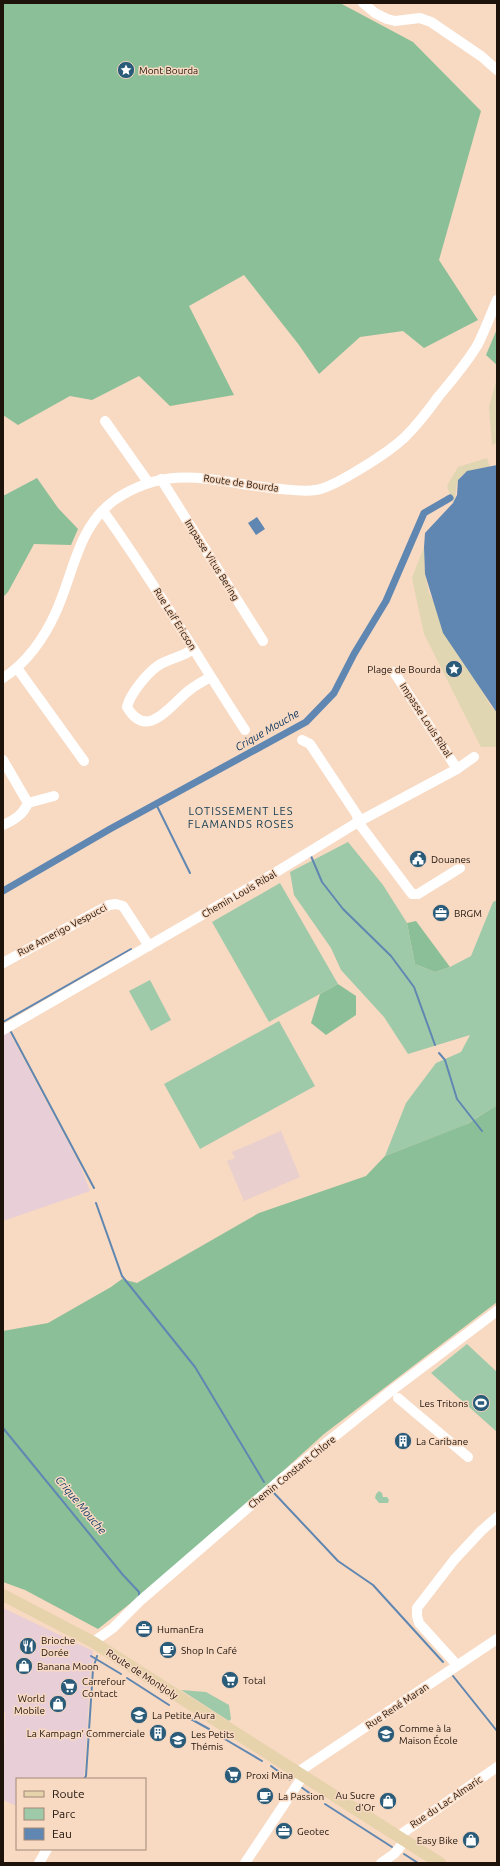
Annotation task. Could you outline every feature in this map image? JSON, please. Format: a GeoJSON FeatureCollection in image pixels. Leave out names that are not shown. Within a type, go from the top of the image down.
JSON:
{"type":"FeatureCollection","features":[{"type":"Feature","properties":{"kind":"main road","name":"Route de Montjoly"},"geometry":{"type":"LineString","coordinates":[[3,1595],[94,1642],[438,1862]]}},
{"type":"Feature","properties":{"kind":"street"},"geometry":{"type":"LineString","coordinates":[[363,3],[375,13],[394,21],[420,18],[431,22],[480,56],[497,70]]}},
{"type":"Feature","properties":{"kind":"street","name":"Route de Bourda"},"geometry":{"type":"LineString","coordinates":[[3,678],[17,668],[33,650],[56,613],[87,531],[103,510],[116,500],[148,482],[161,479],[192,476],[220,479],[255,487],[293,490],[316,490],[332,485],[367,465],[404,438],[463,366],[478,344],[497,300]]}},
{"type":"Feature","properties":{"kind":"street"},"geometry":{"type":"LineString","coordinates":[[105,421],[148,482]]}},
{"type":"Feature","properties":{"kind":"street","name":"Impasse Vitus Bering"},"geometry":{"type":"LineString","coordinates":[[161,479],[263,642]]}},
{"type":"Feature","properties":{"kind":"street","name":"Rue Leif Ericson"},"geometry":{"type":"LineString","coordinates":[[103,510],[132,550],[210,677],[245,730]]}},
{"type":"Feature","properties":{"kind":"street"},"geometry":{"type":"LineString","coordinates":[[193,649],[185,655],[159,665],[129,698],[127,707],[133,718],[144,722],[161,716],[190,689],[210,677]]}},
{"type":"Feature","properties":{"kind":"street"},"geometry":{"type":"LineString","coordinates":[[17,668],[84,760]]}},
{"type":"Feature","properties":{"kind":"street","name":"Impasse Louis Ribal"},"geometry":{"type":"LineString","coordinates":[[394,672],[457,769]]}},
{"type":"Feature","properties":{"kind":"street"},"geometry":{"type":"LineString","coordinates":[[302,740],[310,744],[356,815],[358,822],[412,894],[418,894],[460,868]]}},
{"type":"Feature","properties":{"kind":"street","name":"Chemin Louis Ribal"},"geometry":{"type":"LineString","coordinates":[[3,1030],[273,874],[358,822],[457,769],[474,757]]}},
{"type":"Feature","properties":{"kind":"street"},"geometry":{"type":"LineString","coordinates":[[3,760],[28,803]]}},
{"type":"Feature","properties":{"kind":"street"},"geometry":{"type":"LineString","coordinates":[[28,803],[54,796]]}},
{"type":"Feature","properties":{"kind":"street"},"geometry":{"type":"LineString","coordinates":[[3,825],[21,814],[25,810],[28,803]]}},
{"type":"Feature","properties":{"kind":"street","name":"Rue Amerigo Vespucci"},"geometry":{"type":"LineString","coordinates":[[3,963],[109,905],[116,904],[123,906],[149,946]]}},
{"type":"Feature","properties":{"kind":"street","name":"Chemin Constant Chlore"},"geometry":{"type":"LineString","coordinates":[[94,1642],[113,1628],[140,1601],[279,1481],[391,1391],[495,1315]]}},
{"type":"Feature","properties":{"kind":"street"},"geometry":{"type":"LineString","coordinates":[[398,1398],[468,1457]]}},
{"type":"Feature","properties":{"kind":"street"},"geometry":{"type":"LineString","coordinates":[[457,1664],[419,1623],[416,1616],[417,1608],[454,1560],[481,1531],[497,1517]]}},
{"type":"Feature","properties":{"kind":"street","name":"Rue René Maran"},"geometry":{"type":"LineString","coordinates":[[300,1774],[457,1664],[497,1639]]}},
{"type":"Feature","properties":{"kind":"street","name":"Rue du Lac Almaric"},"geometry":{"type":"LineString","coordinates":[[381,1863],[394,1854],[401,1839],[497,1768]]}},
{"type":"Feature","properties":{"kind":"street"},"geometry":{"type":"LineString","coordinates":[[246,1862],[300,1774]]}},
{"type":"Feature","properties":{"kind":"street"},"geometry":{"type":"LineString","coordinates":[[39,1863],[46,1850]]}},
{"type":"Feature","properties":{"kind":"shaded area"},"geometry":{"type":"Polygon","coordinates":[[[9,1032],[79,1163],[90,1191],[3,1221],[3,1035],[9,1032]]]}},
{"type":"Feature","properties":{"kind":"shaded area"},"geometry":{"type":"Polygon","coordinates":[[[281,1131],[300,1177],[244,1201],[227,1161],[235,1158],[232,1152],[281,1131]]]}},
{"type":"Feature","properties":{"kind":"shaded area"},"geometry":{"type":"Polygon","coordinates":[[[3,1608],[93,1651],[92,1658],[94,1660],[91,1665],[84,1778],[16,1778],[16,1806],[3,1800],[5,1712],[3,1712],[3,1608]]]}},
{"type":"Feature","properties":{"kind":"green space"},"geometry":{"type":"Polygon","coordinates":[[[3,3],[340,3],[413,42],[481,111],[439,260],[478,320],[424,348],[403,331],[360,337],[319,374],[299,345],[244,275],[189,306],[234,395],[170,406],[139,376],[92,400],[70,396],[18,425],[3,415],[3,3]]]}},
{"type":"Feature","properties":{"kind":"green space"},"geometry":{"type":"Polygon","coordinates":[[[497,329],[497,365],[486,355],[497,329]]]}},
{"type":"Feature","properties":{"kind":"green space"},"geometry":{"type":"Polygon","coordinates":[[[37,478],[58,508],[78,529],[71,545],[34,544],[8,592],[3,597],[3,496],[37,478]]]}},
{"type":"Feature","properties":{"kind":"green space"},"geometry":{"type":"Polygon","coordinates":[[[348,842],[383,885],[407,923],[415,964],[435,972],[450,967],[471,956],[493,902],[497,900],[497,1105],[465,1125],[385,1156],[406,1103],[436,1063],[461,1052],[470,1035],[408,1054],[384,1017],[341,970],[331,948],[294,895],[290,872],[348,842]]]}},
{"type":"Feature","properties":{"kind":"green space"},"geometry":{"type":"Polygon","coordinates":[[[280,883],[338,984],[269,1022],[212,922],[280,883]]]}},
{"type":"Feature","properties":{"kind":"green space"},"geometry":{"type":"Polygon","coordinates":[[[416,921],[450,967],[435,972],[415,964],[407,923],[416,921]]]}},
{"type":"Feature","properties":{"kind":"green space"},"geometry":{"type":"Polygon","coordinates":[[[150,980],[171,1020],[151,1031],[129,991],[150,980]]]}},
{"type":"Feature","properties":{"kind":"green space"},"geometry":{"type":"Polygon","coordinates":[[[338,984],[356,996],[356,1015],[326,1035],[311,1023],[320,994],[338,984]]]}},
{"type":"Feature","properties":{"kind":"green space"},"geometry":{"type":"Polygon","coordinates":[[[279,1021],[315,1086],[200,1149],[164,1084],[279,1021]]]}},
{"type":"Feature","properties":{"kind":"green space"},"geometry":{"type":"Polygon","coordinates":[[[497,1105],[497,1302],[324,1434],[181,1563],[98,1629],[25,1590],[3,1582],[3,1331],[48,1323],[111,1287],[122,1279],[137,1283],[259,1213],[366,1176],[385,1156],[467,1124],[497,1105]]]}},
{"type":"Feature","properties":{"kind":"green space","name":"Les Tritons"},"geometry":{"type":"Polygon","coordinates":[[[467,1344],[497,1372],[497,1432],[431,1373],[467,1344]]]}},
{"type":"Feature","properties":{"kind":"green space"},"geometry":{"type":"Polygon","coordinates":[[[379,1491],[382,1493],[383,1497],[387,1497],[389,1500],[388,1503],[379,1503],[375,1498],[379,1491]]]}},
{"type":"Feature","properties":{"kind":"green space"},"geometry":{"type":"Polygon","coordinates":[[[181,1690],[206,1692],[229,1705],[231,1719],[229,1721],[181,1690]]]}},
{"type":"Feature","properties":{"kind":"sand"},"geometry":{"type":"Polygon","coordinates":[[[497,378],[497,443],[492,445],[489,407],[497,378]]]}},
{"type":"Feature","properties":{"kind":"sand"},"geometry":{"type":"Polygon","coordinates":[[[487,458],[490,468],[472,470],[460,477],[453,503],[447,486],[458,467],[487,458]]]}},
{"type":"Feature","properties":{"kind":"sand","name":"Plage de Bourda"},"geometry":{"type":"Polygon","coordinates":[[[424,547],[425,574],[429,593],[490,705],[497,713],[497,747],[481,747],[424,634],[412,578],[424,547]]]}},
{"type":"Feature","properties":{"kind":"water"},"geometry":{"type":"Polygon","coordinates":[[[497,465],[497,713],[443,633],[425,574],[424,547],[425,533],[453,503],[457,495],[458,480],[467,471],[497,465]]]}},
{"type":"Feature","properties":{"kind":"water"},"geometry":{"type":"Polygon","coordinates":[[[257,517],[265,529],[256,535],[248,523],[257,517]]]}},
{"type":"Feature","properties":{"kind":"waterway","name":"Crique Mouche"},"geometry":{"type":"LineString","coordinates":[[3,891],[110,829],[306,722],[334,693],[354,654],[386,601],[424,513],[450,498]]}},
{"type":"Feature","properties":{"kind":"waterway"},"geometry":{"type":"LineString","coordinates":[[156,804],[190,873]]}},
{"type":"Feature","properties":{"kind":"waterway"},"geometry":{"type":"LineString","coordinates":[[311,856],[322,882],[343,909],[391,956],[414,987],[435,1045]]}},
{"type":"Feature","properties":{"kind":"waterway"},"geometry":{"type":"LineString","coordinates":[[3,1022],[131,949]]}},
{"type":"Feature","properties":{"kind":"waterway"},"geometry":{"type":"LineString","coordinates":[[11,1032],[94,1188]]}},
{"type":"Feature","properties":{"kind":"waterway"},"geometry":{"type":"LineString","coordinates":[[439,1053],[445,1060],[457,1099],[482,1131]]}},
{"type":"Feature","properties":{"kind":"waterway"},"geometry":{"type":"LineString","coordinates":[[96,1203],[122,1276],[195,1367],[264,1482]]}},
{"type":"Feature","properties":{"kind":"waterway","name":"Crique Mouche"},"geometry":{"type":"LineString","coordinates":[[3,1428],[123,1575],[139,1592],[139,1597]]}},
{"type":"Feature","properties":{"kind":"waterway"},"geometry":{"type":"LineString","coordinates":[[274,1493],[338,1561],[373,1585],[443,1662]]}},
{"type":"Feature","properties":{"kind":"waterway"},"geometry":{"type":"LineString","coordinates":[[91,1656],[121,1674]]}},
{"type":"Feature","properties":{"kind":"waterway"},"geometry":{"type":"LineString","coordinates":[[85,1778],[93,1669],[97,1656]]}},
{"type":"Feature","properties":{"kind":"waterway"},"geometry":{"type":"LineString","coordinates":[[453,1676],[497,1731]]}},
{"type":"Feature","properties":{"kind":"waterway"},"geometry":{"type":"LineString","coordinates":[[127,1678],[169,1705]]}},
{"type":"Feature","properties":{"kind":"waterway"},"geometry":{"type":"LineString","coordinates":[[180,1713],[209,1729]]}},
{"type":"Feature","properties":{"kind":"waterway"},"geometry":{"type":"LineString","coordinates":[[223,1738],[262,1761]]}},
{"type":"Feature","properties":{"kind":"waterway"},"geometry":{"type":"LineString","coordinates":[[271,1766],[290,1780]]}},
{"type":"Feature","properties":{"kind":"waterway"},"geometry":{"type":"LineString","coordinates":[[301,1787],[318,1799]]}},
{"type":"Feature","properties":{"kind":"waterway"},"geometry":{"type":"LineString","coordinates":[[325,1804],[392,1847]]}},
{"type":"Feature","properties":{"kind":"waterway"},"geometry":{"type":"LineString","coordinates":[[404,1854],[418,1863]]}},
{"type":"Feature","properties":{"kind":"place","name":"Mont Bourda"},"geometry":{"type":"Point","coordinates":[126,70]}},
{"type":"Feature","properties":{"kind":"place","name":"Plage de Bourda"},"geometry":{"type":"Point","coordinates":[454,669]}},
{"type":"Feature","properties":{"kind":"place","name":"Douanes"},"geometry":{"type":"Point","coordinates":[418,859]}},
{"type":"Feature","properties":{"kind":"place","name":"BRGM"},"geometry":{"type":"Point","coordinates":[441,913]}},
{"type":"Feature","properties":{"kind":"place","name":"Les Tritons"},"geometry":{"type":"Point","coordinates":[481,1403]}},
{"type":"Feature","properties":{"kind":"place","name":"La Caribane"},"geometry":{"type":"Point","coordinates":[403,1441]}},
{"type":"Feature","properties":{"kind":"place","name":"HumanEra"},"geometry":{"type":"Point","coordinates":[144,1629]}},
{"type":"Feature","properties":{"kind":"place","name":"Brioche Dorée"},"geometry":{"type":"Point","coordinates":[28,1646]}},
{"type":"Feature","properties":{"kind":"place","name":"Shop In Café"},"geometry":{"type":"Point","coordinates":[168,1650]}},
{"type":"Feature","properties":{"kind":"place","name":"Banana Moon"},"geometry":{"type":"Point","coordinates":[24,1666]}},
{"type":"Feature","properties":{"kind":"place","name":"Total"},"geometry":{"type":"Point","coordinates":[230,1680]}},
{"type":"Feature","properties":{"kind":"place","name":"Carrefour Contact"},"geometry":{"type":"Point","coordinates":[69,1687]}},
{"type":"Feature","properties":{"kind":"place","name":"World Mobile"},"geometry":{"type":"Point","coordinates":[58,1704]}},
{"type":"Feature","properties":{"kind":"place","name":"La Petite Aura"},"geometry":{"type":"Point","coordinates":[139,1715]}},
{"type":"Feature","properties":{"kind":"place","name":"La Kampagn' Commerciale"},"geometry":{"type":"Point","coordinates":[158,1733]}},
{"type":"Feature","properties":{"kind":"place","name":"Comme à la Maison École"},"geometry":{"type":"Point","coordinates":[386,1734]}},
{"type":"Feature","properties":{"kind":"place","name":"Les Petits Thémis"},"geometry":{"type":"Point","coordinates":[178,1740]}},
{"type":"Feature","properties":{"kind":"place","name":"Proxi Mina"},"geometry":{"type":"Point","coordinates":[233,1775]}},
{"type":"Feature","properties":{"kind":"place","name":"La Passion"},"geometry":{"type":"Point","coordinates":[265,1796]}},
{"type":"Feature","properties":{"kind":"place","name":"Au Sucre d'Or"},"geometry":{"type":"Point","coordinates":[388,1801]}},
{"type":"Feature","properties":{"kind":"place","name":"Geotec"},"geometry":{"type":"Point","coordinates":[284,1831]}},
{"type":"Feature","properties":{"kind":"place","name":"Easy Bike"},"geometry":{"type":"Point","coordinates":[471,1840]}},
{"type":"Feature","properties":{"kind":"district","name":"LOTISSEMENT LES FLAMANDS ROSES"},"geometry":{"type":"Point","coordinates":[241,817]}}]}
